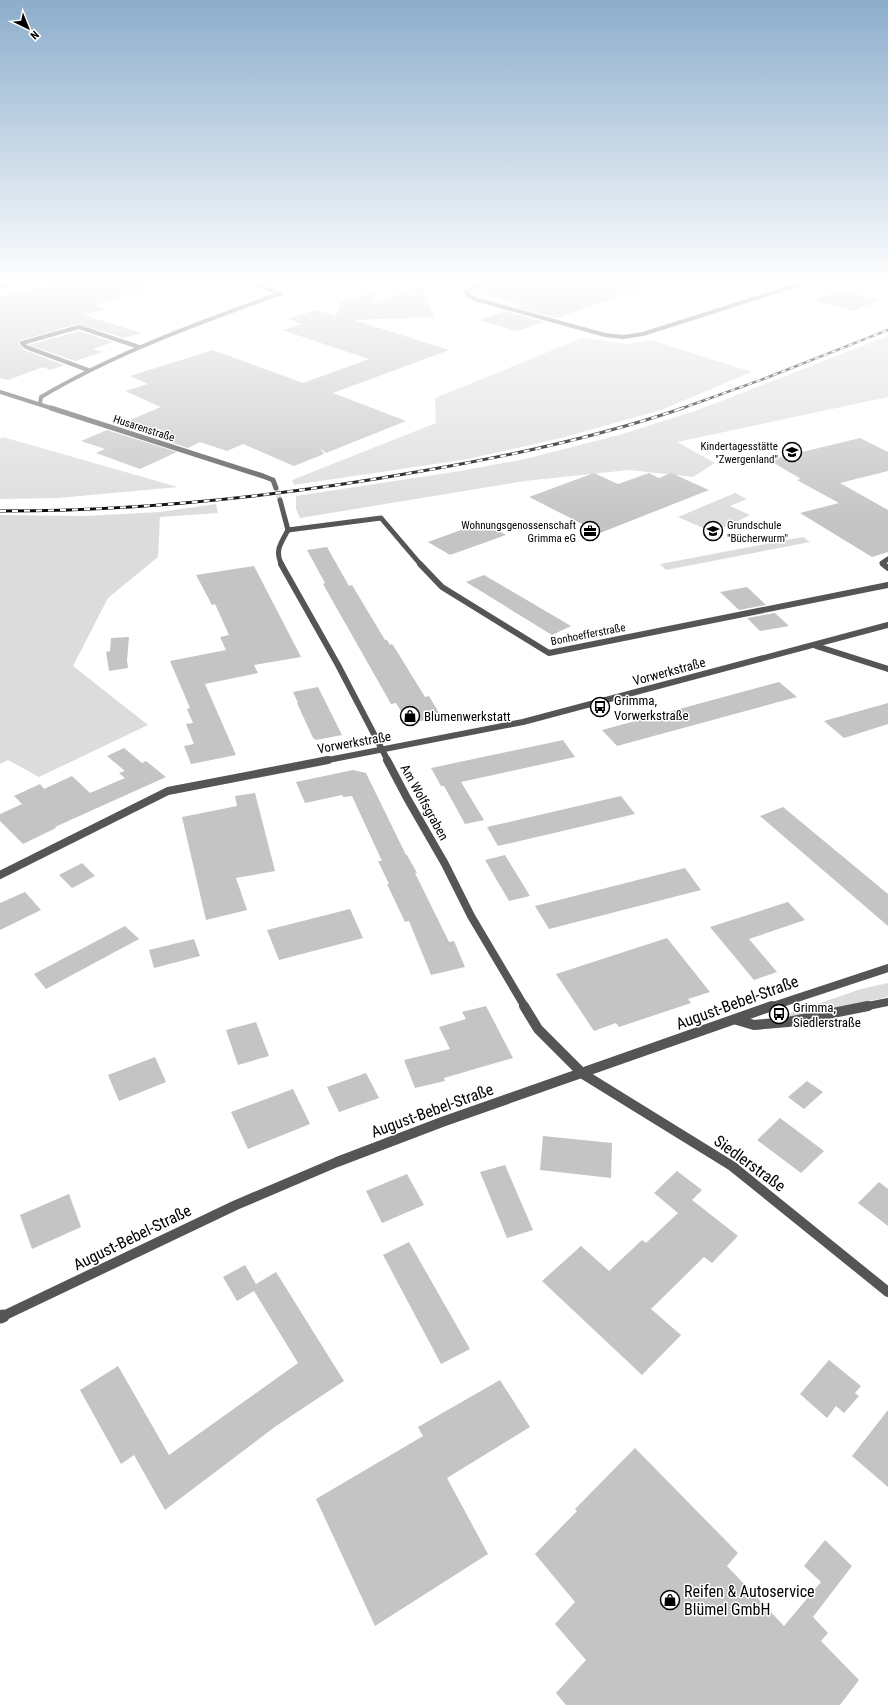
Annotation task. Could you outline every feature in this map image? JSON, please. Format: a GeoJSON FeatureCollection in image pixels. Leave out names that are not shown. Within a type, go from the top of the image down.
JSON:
{"type":"FeatureCollection","features":[{"type":"Feature","properties":{"kind":"street"},"geometry":{"type":"LineString","coordinates":[[73,365],[88,370]]}},
{"type":"Feature","properties":{"kind":"street"},"geometry":{"type":"LineString","coordinates":[[40,404],[42,397],[100,365]]}},
{"type":"Feature","properties":{"kind":"street","name":"Husarenstraße"},"geometry":{"type":"LineString","coordinates":[[0,392],[263,476],[273,480],[276,488]]}},
{"type":"Feature","properties":{"kind":"street"},"geometry":{"type":"LineString","coordinates":[[280,500],[288,530]]}},
{"type":"Feature","properties":{"kind":"street","name":"Bonhoefferstraße"},"geometry":{"type":"LineString","coordinates":[[288,530],[381,518],[427,572],[442,587],[549,653],[888,585]]}},
{"type":"Feature","properties":{"kind":"street","name":"Am Wolfsgraben"},"geometry":{"type":"LineString","coordinates":[[288,530],[276,557],[338,665],[407,798],[445,864],[472,916],[538,1028],[583,1074]]}},
{"type":"Feature","properties":{"kind":"street"},"geometry":{"type":"LineString","coordinates":[[888,559],[882,563],[888,568]]}},
{"type":"Feature","properties":{"kind":"street","name":"Vorwerkstraße"},"geometry":{"type":"LineString","coordinates":[[0,875],[168,791],[523,722],[815,646],[888,625]]}},
{"type":"Feature","properties":{"kind":"street"},"geometry":{"type":"LineString","coordinates":[[815,646],[888,669]]}},
{"type":"Feature","properties":{"kind":"street","name":"August-Bebel-Straße"},"geometry":{"type":"LineString","coordinates":[[0,1317],[236,1205],[336,1162],[442,1122],[737,1020],[824,988],[888,968]]}},
{"type":"Feature","properties":{"kind":"street"},"geometry":{"type":"LineString","coordinates":[[737,1020],[754,1025],[788,1022],[888,1002]]}},
{"type":"Feature","properties":{"kind":"street","name":"Siedlerstraße"},"geometry":{"type":"LineString","coordinates":[[583,1074],[732,1166],[888,1292]]}},
{"type":"Feature","properties":{"kind":"shaded area"},"geometry":{"type":"Polygon","coordinates":[[[517,365],[729,365],[752,372],[661,410],[561,438],[468,459],[294,485],[292,480],[436,423],[435,398],[517,365]]]}},
{"type":"Feature","properties":{"kind":"shaded area"},"geometry":{"type":"Polygon","coordinates":[[[814,365],[888,365],[888,397],[677,442],[715,463],[693,477],[629,470],[525,481],[300,518],[296,509],[296,496],[460,471],[525,459],[619,435],[695,411],[814,365]]]}},
{"type":"Feature","properties":{"kind":"shaded area"},"geometry":{"type":"Polygon","coordinates":[[[3,437],[178,487],[58,498],[0,499],[0,438],[3,437]]]}},
{"type":"Feature","properties":{"kind":"shaded area"},"geometry":{"type":"Polygon","coordinates":[[[735,493],[747,499],[730,506],[750,515],[738,521],[743,524],[733,528],[726,526],[712,532],[678,517],[735,493]]]}},
{"type":"Feature","properties":{"kind":"shaded area"},"geometry":{"type":"Polygon","coordinates":[[[216,504],[218,513],[160,517],[158,557],[108,598],[73,666],[148,725],[39,777],[8,760],[0,764],[0,515],[84,516],[160,512],[216,504]]]}},
{"type":"Feature","properties":{"kind":"shaded area"},"geometry":{"type":"Polygon","coordinates":[[[803,537],[810,542],[666,570],[660,564],[803,537]]]}},
{"type":"Feature","properties":{"kind":"shaded area"},"geometry":{"type":"Polygon","coordinates":[[[888,983],[888,997],[791,1017],[788,1014],[861,989],[888,983]]]}},
{"type":"Feature","properties":{"kind":"building"},"geometry":{"type":"Polygon","coordinates":[[[0,365],[64,365],[50,370],[43,367],[8,380],[0,378],[0,365]]]}},
{"type":"Feature","properties":{"kind":"building"},"geometry":{"type":"Polygon","coordinates":[[[166,365],[253,365],[303,383],[354,365],[410,365],[333,393],[406,421],[326,453],[320,448],[324,454],[294,466],[243,444],[227,451],[200,442],[188,448],[118,425],[161,407],[125,391],[148,384],[130,376],[166,365]]]}},
{"type":"Feature","properties":{"kind":"building"},"geometry":{"type":"Polygon","coordinates":[[[107,430],[177,452],[140,469],[96,453],[105,449],[81,441],[107,430]]]}},
{"type":"Feature","properties":{"kind":"building"},"geometry":{"type":"Polygon","coordinates":[[[860,438],[888,452],[888,471],[840,483],[888,510],[888,552],[872,557],[800,513],[839,503],[797,480],[801,479],[769,460],[860,438]]]}},
{"type":"Feature","properties":{"kind":"building"},"geometry":{"type":"Polygon","coordinates":[[[594,473],[618,484],[649,473],[659,478],[671,473],[709,490],[600,533],[529,497],[594,473]]]}},
{"type":"Feature","properties":{"kind":"building"},"geometry":{"type":"Polygon","coordinates":[[[483,522],[506,535],[450,555],[428,542],[483,522]]]}},
{"type":"Feature","properties":{"kind":"building"},"geometry":{"type":"Polygon","coordinates":[[[327,547],[349,586],[352,585],[385,640],[387,640],[390,645],[392,644],[425,697],[429,696],[439,713],[435,714],[438,718],[408,723],[396,703],[391,704],[323,584],[325,583],[307,550],[327,547]]]}},
{"type":"Feature","properties":{"kind":"building"},"geometry":{"type":"Polygon","coordinates":[[[254,566],[301,657],[254,665],[258,673],[205,684],[236,755],[191,764],[184,746],[194,744],[186,724],[193,723],[187,709],[190,708],[170,661],[226,650],[220,637],[229,635],[215,604],[212,605],[196,575],[254,566]]]}},
{"type":"Feature","properties":{"kind":"building"},"geometry":{"type":"Polygon","coordinates":[[[484,575],[571,626],[552,635],[466,582],[484,575]]]}},
{"type":"Feature","properties":{"kind":"building"},"geometry":{"type":"Polygon","coordinates":[[[747,587],[766,605],[739,610],[720,592],[747,587]]]}},
{"type":"Feature","properties":{"kind":"building"},"geometry":{"type":"Polygon","coordinates":[[[775,613],[789,626],[760,631],[747,618],[775,613]]]}},
{"type":"Feature","properties":{"kind":"building"},"geometry":{"type":"Polygon","coordinates":[[[129,637],[127,660],[128,668],[109,671],[106,652],[110,651],[111,638],[129,637]]]}},
{"type":"Feature","properties":{"kind":"building"},"geometry":{"type":"Polygon","coordinates":[[[779,682],[797,697],[617,746],[602,730],[779,682]]]}},
{"type":"Feature","properties":{"kind":"building"},"geometry":{"type":"Polygon","coordinates":[[[318,687],[342,735],[316,740],[313,738],[293,692],[318,687]]]}},
{"type":"Feature","properties":{"kind":"building"},"geometry":{"type":"Polygon","coordinates":[[[888,703],[888,724],[844,738],[824,721],[888,703]]]}},
{"type":"Feature","properties":{"kind":"building"},"geometry":{"type":"Polygon","coordinates":[[[563,740],[575,757],[461,782],[484,820],[465,824],[444,786],[441,786],[431,768],[563,740]]]}},
{"type":"Feature","properties":{"kind":"building"},"geometry":{"type":"Polygon","coordinates":[[[124,748],[142,763],[146,761],[166,777],[55,827],[56,828],[23,844],[0,821],[0,814],[22,804],[14,796],[40,784],[44,789],[72,776],[90,793],[125,778],[119,773],[125,771],[107,756],[124,748]]]}},
{"type":"Feature","properties":{"kind":"building"},"geometry":{"type":"Polygon","coordinates":[[[353,770],[366,773],[406,855],[417,873],[415,873],[449,942],[454,941],[465,967],[431,975],[409,921],[405,922],[387,884],[389,884],[378,861],[382,861],[352,796],[343,797],[342,795],[305,803],[296,782],[353,770]]]}},
{"type":"Feature","properties":{"kind":"building"},"geometry":{"type":"Polygon","coordinates":[[[255,793],[275,871],[236,878],[247,910],[206,920],[182,817],[237,806],[235,796],[255,793]]]}},
{"type":"Feature","properties":{"kind":"building"},"geometry":{"type":"Polygon","coordinates":[[[621,796],[635,814],[498,846],[487,827],[621,796]]]}},
{"type":"Feature","properties":{"kind":"building"},"geometry":{"type":"Polygon","coordinates":[[[783,807],[888,894],[888,926],[760,816],[783,807]]]}},
{"type":"Feature","properties":{"kind":"building"},"geometry":{"type":"Polygon","coordinates":[[[505,855],[530,896],[509,901],[485,860],[505,855]]]}},
{"type":"Feature","properties":{"kind":"building"},"geometry":{"type":"Polygon","coordinates":[[[82,863],[95,876],[72,888],[59,875],[82,863]]]}},
{"type":"Feature","properties":{"kind":"building"},"geometry":{"type":"Polygon","coordinates":[[[685,868],[701,890],[549,929],[535,906],[685,868]]]}},
{"type":"Feature","properties":{"kind":"building"},"geometry":{"type":"Polygon","coordinates":[[[25,892],[41,910],[0,930],[0,903],[25,892]]]}},
{"type":"Feature","properties":{"kind":"building"},"geometry":{"type":"Polygon","coordinates":[[[788,902],[805,920],[749,939],[777,972],[754,980],[710,927],[788,902]]]}},
{"type":"Feature","properties":{"kind":"building"},"geometry":{"type":"Polygon","coordinates":[[[350,909],[363,938],[279,960],[267,930],[350,909]]]}},
{"type":"Feature","properties":{"kind":"building"},"geometry":{"type":"Polygon","coordinates":[[[125,926],[139,939],[46,989],[34,974],[125,926]]]}},
{"type":"Feature","properties":{"kind":"building"},"geometry":{"type":"Polygon","coordinates":[[[667,938],[710,992],[688,999],[691,1003],[619,1027],[616,1023],[594,1031],[556,974],[667,938]]]}},
{"type":"Feature","properties":{"kind":"building"},"geometry":{"type":"Polygon","coordinates":[[[194,939],[200,956],[154,968],[149,950],[194,939]]]}},
{"type":"Feature","properties":{"kind":"building"},"geometry":{"type":"Polygon","coordinates":[[[486,1006],[513,1058],[444,1078],[445,1081],[415,1088],[404,1060],[450,1049],[439,1027],[466,1019],[462,1012],[486,1006]]]}},
{"type":"Feature","properties":{"kind":"building"},"geometry":{"type":"Polygon","coordinates":[[[256,1022],[269,1056],[238,1065],[226,1030],[256,1022]]]}},
{"type":"Feature","properties":{"kind":"building"},"geometry":{"type":"Polygon","coordinates":[[[155,1057],[166,1082],[119,1101],[108,1075],[155,1057]]]}},
{"type":"Feature","properties":{"kind":"building"},"geometry":{"type":"Polygon","coordinates":[[[366,1073],[379,1098],[339,1112],[327,1087],[366,1073]]]}},
{"type":"Feature","properties":{"kind":"building"},"geometry":{"type":"Polygon","coordinates":[[[807,1081],[823,1092],[804,1109],[788,1097],[807,1081]]]}},
{"type":"Feature","properties":{"kind":"building"},"geometry":{"type":"Polygon","coordinates":[[[293,1089],[310,1124],[248,1149],[231,1112],[293,1089]]]}},
{"type":"Feature","properties":{"kind":"building"},"geometry":{"type":"Polygon","coordinates":[[[780,1118],[824,1151],[801,1173],[757,1140],[780,1118]]]}},
{"type":"Feature","properties":{"kind":"building"},"geometry":{"type":"Polygon","coordinates":[[[543,1136],[612,1143],[611,1178],[540,1170],[543,1136]]]}},
{"type":"Feature","properties":{"kind":"building"},"geometry":{"type":"Polygon","coordinates":[[[505,1165],[533,1230],[507,1238],[480,1172],[505,1165]]]}},
{"type":"Feature","properties":{"kind":"building"},"geometry":{"type":"Polygon","coordinates":[[[677,1171],[702,1190],[692,1200],[738,1236],[712,1263],[704,1257],[651,1309],[681,1335],[642,1375],[542,1281],[581,1246],[609,1271],[642,1240],[646,1243],[678,1213],[654,1193],[677,1171]]]}},
{"type":"Feature","properties":{"kind":"building"},"geometry":{"type":"Polygon","coordinates":[[[407,1174],[424,1205],[382,1223],[366,1191],[407,1174]]]}},
{"type":"Feature","properties":{"kind":"building"},"geometry":{"type":"Polygon","coordinates":[[[879,1182],[888,1189],[888,1226],[858,1203],[879,1182]]]}},
{"type":"Feature","properties":{"kind":"building"},"geometry":{"type":"Polygon","coordinates":[[[69,1194],[81,1227],[32,1249],[20,1215],[69,1194]]]}},
{"type":"Feature","properties":{"kind":"building"},"geometry":{"type":"Polygon","coordinates":[[[409,1242],[470,1349],[441,1364],[383,1255],[409,1242]]]}},
{"type":"Feature","properties":{"kind":"building"},"geometry":{"type":"Polygon","coordinates":[[[245,1265],[256,1284],[276,1272],[344,1381],[276,1426],[165,1510],[134,1455],[121,1464],[80,1390],[118,1366],[169,1455],[298,1363],[254,1291],[237,1301],[223,1277],[245,1265]]]}},
{"type":"Feature","properties":{"kind":"building"},"geometry":{"type":"Polygon","coordinates":[[[829,1360],[861,1386],[855,1393],[859,1396],[844,1413],[836,1406],[827,1418],[800,1394],[829,1360]]]}},
{"type":"Feature","properties":{"kind":"building"},"geometry":{"type":"Polygon","coordinates":[[[500,1380],[530,1427],[447,1478],[488,1554],[375,1626],[316,1499],[423,1436],[418,1427],[500,1380]]]}},
{"type":"Feature","properties":{"kind":"building"},"geometry":{"type":"Polygon","coordinates":[[[888,1410],[888,1487],[852,1456],[888,1410]]]}},
{"type":"Feature","properties":{"kind":"building"},"geometry":{"type":"Polygon","coordinates":[[[635,1448],[738,1553],[727,1566],[784,1626],[821,1582],[804,1566],[825,1540],[852,1566],[813,1617],[828,1633],[821,1641],[859,1680],[840,1705],[566,1705],[556,1693],[586,1660],[555,1624],[575,1602],[535,1554],[577,1511],[575,1509],[635,1448]]]}},
{"type":"Feature","properties":{"kind":"tunnel"},"geometry":{"type":"LineString","coordinates":[[276,488],[280,500]]}},
{"type":"Feature","properties":{"kind":"railway"},"geometry":{"type":"LineString","coordinates":[[681,409],[800,365]]}},
{"type":"Feature","properties":{"kind":"railway"},"geometry":{"type":"LineString","coordinates":[[0,511],[159,505],[265,495],[317,488],[455,465],[554,445],[619,428],[681,409]]}},
{"type":"Feature","properties":{"kind":"place","name":"Kindertagesstätte \"Zwergenland\""},"geometry":{"type":"Point","coordinates":[792,452]}},
{"type":"Feature","properties":{"kind":"place","name":"Wohnungsgenossenschaft Grimma eG"},"geometry":{"type":"Point","coordinates":[590,531]}},
{"type":"Feature","properties":{"kind":"place","name":"Grundschule \"Bücherwurm\""},"geometry":{"type":"Point","coordinates":[713,531]}},
{"type":"Feature","properties":{"kind":"place","name":"Grimma, Vorwerkstraße"},"geometry":{"type":"Point","coordinates":[600,707]}},
{"type":"Feature","properties":{"kind":"place","name":"Blumenwerkstatt"},"geometry":{"type":"Point","coordinates":[410,716]}},
{"type":"Feature","properties":{"kind":"place","name":"Grimma, Siedlerstraße"},"geometry":{"type":"Point","coordinates":[779,1014]}},
{"type":"Feature","properties":{"kind":"place","name":"Reifen & Autoservice Blümel GmbH"},"geometry":{"type":"Point","coordinates":[670,1600]}}]}
